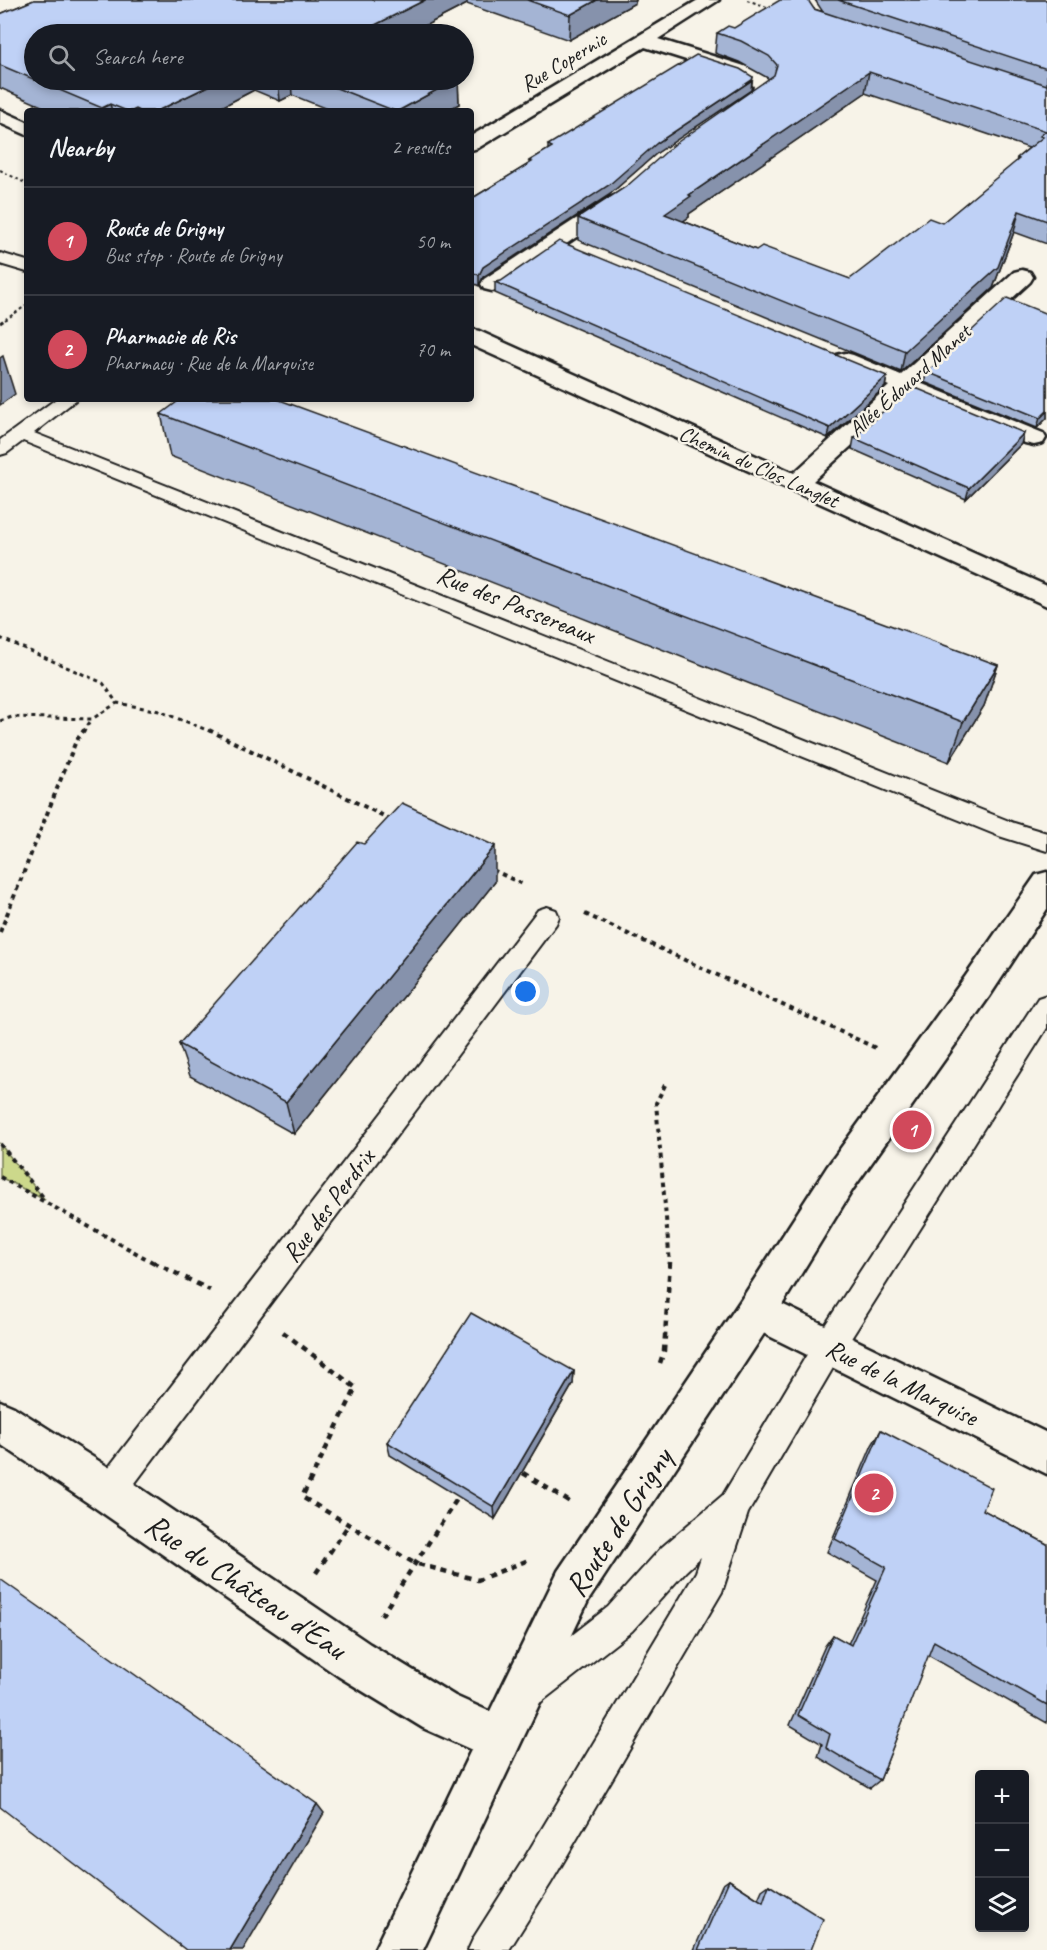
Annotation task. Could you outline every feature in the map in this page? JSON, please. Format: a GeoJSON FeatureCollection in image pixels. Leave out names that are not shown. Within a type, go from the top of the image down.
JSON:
{"type":"FeatureCollection","features":[{"type":"Feature","properties":{"kind":"street","name":"Rue Copernic"},"geometry":{"type":"LineString","coordinates":[[474,142],[710,0]]}},
{"type":"Feature","properties":{"kind":"street"},"geometry":{"type":"LineString","coordinates":[[643,40],[747,73],[761,82],[764,87],[761,94],[713,127]]}},
{"type":"Feature","properties":{"kind":"street"},"geometry":{"type":"LineString","coordinates":[[0,116],[24,128]]}},
{"type":"Feature","properties":{"kind":"street"},"geometry":{"type":"LineString","coordinates":[[492,284],[617,201],[633,187]]}},
{"type":"Feature","properties":{"kind":"street"},"geometry":{"type":"LineString","coordinates":[[557,241],[579,250]]}},
{"type":"Feature","properties":{"kind":"street","name":"Allée Édouard Manet"},"geometry":{"type":"LineString","coordinates":[[797,483],[1022,277]]}},
{"type":"Feature","properties":{"kind":"street","name":"Chemin du Clos Langlet"},"geometry":{"type":"LineString","coordinates":[[474,337],[1047,597]]}},
{"type":"Feature","properties":{"kind":"street"},"geometry":{"type":"LineString","coordinates":[[828,353],[1034,438]]}},
{"type":"Feature","properties":{"kind":"street","name":"Route de Grigny"},"geometry":{"type":"LineString","coordinates":[[398,1950],[573,1586],[757,1310],[840,1178],[917,1067],[1041,904]]}},
{"type":"Feature","properties":{"kind":"street","name":"Rue de la Marquise"},"geometry":{"type":"LineString","coordinates":[[757,1310],[1047,1454]]}},
{"type":"Feature","properties":{"kind":"street","name":"Rue du Château d'Eau"},"geometry":{"type":"LineString","coordinates":[[0,1422],[109,1492],[354,1660],[439,1712],[499,1739]]}},
{"type":"Feature","properties":{"kind":"lane"},"geometry":{"type":"LineString","coordinates":[[0,258],[24,266]]}},
{"type":"Feature","properties":{"kind":"lane"},"geometry":{"type":"LineString","coordinates":[[0,449],[64,402]]}},
{"type":"Feature","properties":{"kind":"lane","name":"Rue des Passereaux"},"geometry":{"type":"LineString","coordinates":[[21,434],[996,825],[1047,842]]}},
{"type":"Feature","properties":{"kind":"lane","name":"Rue des Perdrix"},"geometry":{"type":"LineString","coordinates":[[109,1492],[547,917]]}},
{"type":"Feature","properties":{"kind":"lane"},"geometry":{"type":"LineString","coordinates":[[487,1950],[538,1870],[710,1580],[734,1506],[829,1346],[1047,1006]]}},
{"type":"Feature","properties":{"kind":"lane"},"geometry":{"type":"LineString","coordinates":[[519,1698],[620,1619],[674,1559],[734,1506]]}},
{"type":"Feature","properties":{"kind":"path"},"geometry":{"type":"LineString","coordinates":[[749,1],[780,11]]}},
{"type":"Feature","properties":{"kind":"path"},"geometry":{"type":"LineString","coordinates":[[0,170],[24,182]]}},
{"type":"Feature","properties":{"kind":"path"},"geometry":{"type":"LineString","coordinates":[[0,323],[24,306]]}},
{"type":"Feature","properties":{"kind":"path"},"geometry":{"type":"LineString","coordinates":[[0,638],[103,683],[117,703]]}},
{"type":"Feature","properties":{"kind":"path"},"geometry":{"type":"LineString","coordinates":[[0,932],[76,741],[92,719],[117,703],[159,711],[203,727],[396,822]]}},
{"type":"Feature","properties":{"kind":"path"},"geometry":{"type":"LineString","coordinates":[[0,721],[12,717],[92,719]]}},
{"type":"Feature","properties":{"kind":"path"},"geometry":{"type":"LineString","coordinates":[[482,865],[525,886]]}},
{"type":"Feature","properties":{"kind":"path"},"geometry":{"type":"LineString","coordinates":[[579,912],[917,1067]]}},
{"type":"Feature","properties":{"kind":"path"},"geometry":{"type":"LineString","coordinates":[[658,1369],[664,1351],[670,1268],[656,1103],[665,1085]]}},
{"type":"Feature","properties":{"kind":"path"},"geometry":{"type":"LineString","coordinates":[[0,1144],[45,1200]]}},
{"type":"Feature","properties":{"kind":"path"},"geometry":{"type":"LineString","coordinates":[[0,1177],[45,1200],[166,1271],[250,1307],[356,1388],[302,1497],[414,1563],[478,1580],[537,1555]]}},
{"type":"Feature","properties":{"kind":"path"},"geometry":{"type":"LineString","coordinates":[[522,1473],[571,1503]]}},
{"type":"Feature","properties":{"kind":"path"},"geometry":{"type":"LineString","coordinates":[[354,1660],[459,1496]]}},
{"type":"Feature","properties":{"kind":"path"},"geometry":{"type":"LineString","coordinates":[[287,1614],[349,1524]]}},
{"type":"Feature","properties":{"kind":"green space"},"geometry":{"type":"Polygon","coordinates":[[[0,1144],[45,1200],[0,1177],[0,1144]]]}},
{"type":"Feature","properties":{"kind":"building"},"geometry":{"type":"Polygon","coordinates":[[[34,0],[425,0],[377,24],[24,24],[24,75],[0,65],[0,14],[34,0]]]}},
{"type":"Feature","properties":{"kind":"building"},"geometry":{"type":"Polygon","coordinates":[[[527,0],[597,0],[570,15],[527,0]]]}},
{"type":"Feature","properties":{"kind":"building"},"geometry":{"type":"Polygon","coordinates":[[[780,0],[808,0],[814,9],[1047,85],[1047,221],[1019,211],[998,267],[905,351],[578,218],[627,186],[675,144],[774,75],[777,65],[769,56],[741,41],[717,33],[728,26],[734,28],[780,0]],[[869,72],[689,195],[691,196],[665,214],[756,250],[762,246],[850,279],[929,218],[942,223],[1019,159],[1017,158],[1043,137],[1040,136],[1046,131],[869,72]]]}},
{"type":"Feature","properties":{"kind":"building"},"geometry":{"type":"Polygon","coordinates":[[[838,0],[1047,0],[1047,69],[838,0]]]}},
{"type":"Feature","properties":{"kind":"building"},"geometry":{"type":"Polygon","coordinates":[[[696,55],[740,69],[753,77],[752,80],[657,143],[609,185],[483,267],[479,275],[474,273],[474,197],[532,162],[529,161],[552,147],[548,145],[696,55]]]}},
{"type":"Feature","properties":{"kind":"building"},"geometry":{"type":"Polygon","coordinates":[[[60,90],[200,90],[163,108],[120,108],[110,104],[102,108],[60,90]]]}},
{"type":"Feature","properties":{"kind":"building"},"geometry":{"type":"Polygon","coordinates":[[[341,90],[437,90],[404,108],[387,108],[341,90]]]}},
{"type":"Feature","properties":{"kind":"building"},"geometry":{"type":"Polygon","coordinates":[[[559,241],[887,376],[830,428],[495,282],[501,281],[559,241]]]}},
{"type":"Feature","properties":{"kind":"building"},"geometry":{"type":"Polygon","coordinates":[[[1007,298],[1047,314],[1047,411],[1040,418],[927,372],[1007,298]]]}},
{"type":"Feature","properties":{"kind":"building"},"geometry":{"type":"Polygon","coordinates":[[[911,386],[1024,433],[969,488],[854,438],[911,386]]]}},
{"type":"Feature","properties":{"kind":"building"},"geometry":{"type":"Polygon","coordinates":[[[177,402],[285,402],[998,665],[963,722],[161,414],[177,402]]]}},
{"type":"Feature","properties":{"kind":"building"},"geometry":{"type":"Polygon","coordinates":[[[402,803],[495,846],[286,1102],[179,1044],[357,842],[364,844],[402,803]]]}},
{"type":"Feature","properties":{"kind":"building"},"geometry":{"type":"Polygon","coordinates":[[[471,1313],[574,1371],[494,1507],[387,1442],[471,1313]]]}},
{"type":"Feature","properties":{"kind":"building"},"geometry":{"type":"Polygon","coordinates":[[[881,1430],[992,1488],[983,1510],[1047,1544],[1047,1705],[934,1641],[880,1780],[826,1748],[830,1734],[798,1715],[833,1635],[851,1645],[886,1567],[835,1539],[881,1430]]]}},
{"type":"Feature","properties":{"kind":"building"},"geometry":{"type":"Polygon","coordinates":[[[0,1579],[317,1804],[230,1950],[186,1950],[0,1807],[0,1579]]]}},
{"type":"Feature","properties":{"kind":"building"},"geometry":{"type":"Polygon","coordinates":[[[729,1880],[763,1902],[769,1885],[823,1919],[811,1950],[698,1950],[729,1880]]]}},
{"type":"Feature","properties":{"kind":"place","name":"Route de Grigny"},"geometry":{"type":"Point","coordinates":[912,1130]}},
{"type":"Feature","properties":{"kind":"place","name":"Pharmacie de Ris"},"geometry":{"type":"Point","coordinates":[874,1493]}}]}
